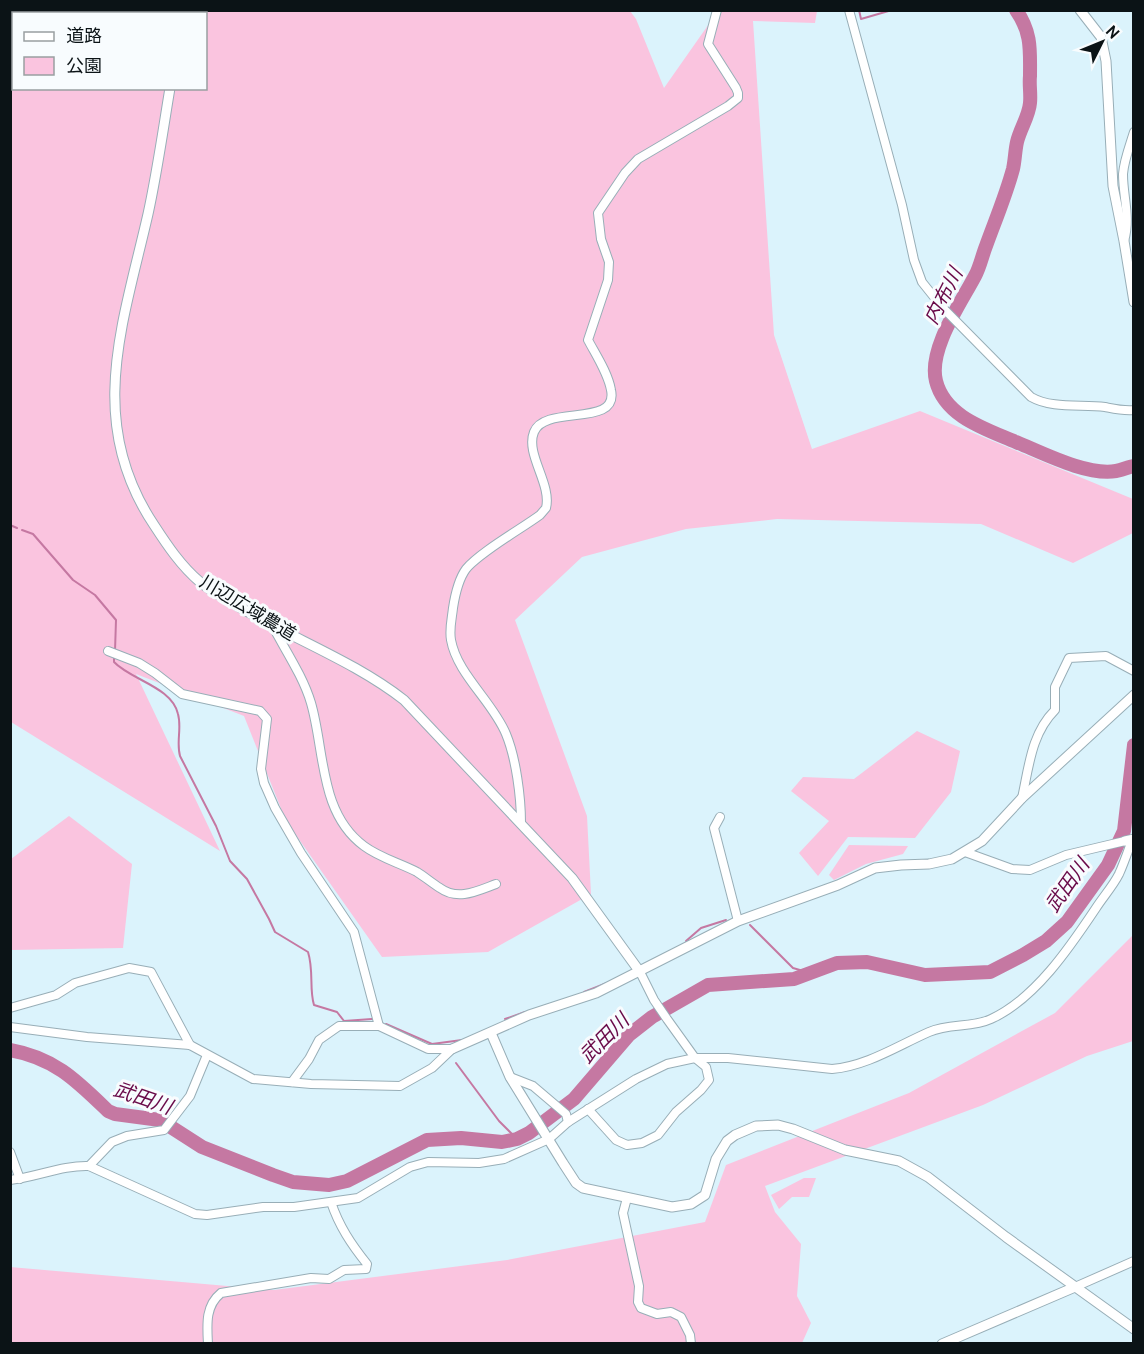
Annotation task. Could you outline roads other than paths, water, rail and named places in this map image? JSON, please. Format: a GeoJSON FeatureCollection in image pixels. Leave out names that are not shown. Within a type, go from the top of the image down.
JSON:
{"type":"FeatureCollection","features":[{"type":"Feature","properties":{"kind":"street"},"geometry":{"type":"LineString","coordinates":[[521,824],[519,797],[507,735],[499,719],[468,676],[451,641],[454,599],[458,584],[469,566],[540,515],[546,508],[545,483],[533,446],[534,432],[538,425],[555,417],[603,410],[609,404],[612,392],[588,340],[608,280],[609,270],[609,262],[601,239],[598,213],[625,172],[638,159],[738,98],[736,88],[708,44],[717,10]]}},
{"type":"Feature","properties":{"kind":"street"},"geometry":{"type":"LineString","coordinates":[[849,10],[902,205],[914,261],[922,282],[942,307],[1031,396],[1040,402],[1106,407],[1122,411],[1134,410]]}},
{"type":"Feature","properties":{"kind":"street"},"geometry":{"type":"LineString","coordinates":[[1080,10],[1101,37],[1106,61],[1113,186],[1134,303]]}},
{"type":"Feature","properties":{"kind":"street","name":"川辺広域農道"},"geometry":{"type":"LineString","coordinates":[[170,90],[151,202],[118,344],[114,379],[115,422],[129,474],[140,501],[169,548],[199,581],[272,625],[373,678],[396,694],[573,878],[640,972]]}},
{"type":"Feature","properties":{"kind":"street"},"geometry":{"type":"LineString","coordinates":[[1124,241],[1128,226],[1123,171],[1134,132]]}},
{"type":"Feature","properties":{"kind":"street"},"geometry":{"type":"LineString","coordinates":[[272,625],[310,703],[328,790],[340,819],[350,834],[376,854],[415,871],[442,890],[454,895],[471,893],[496,884]]}},
{"type":"Feature","properties":{"kind":"street"},"geometry":{"type":"LineString","coordinates":[[108,651],[120,654],[155,673],[182,694],[260,711],[267,719],[261,769],[264,783],[274,808],[301,853],[354,932],[379,1026]]}},
{"type":"Feature","properties":{"kind":"street"},"geometry":{"type":"LineString","coordinates":[[1022,798],[1034,742],[1046,720],[1055,710],[1055,687],[1069,658],[1106,656],[1134,671]]}},
{"type":"Feature","properties":{"kind":"street"},"geometry":{"type":"LineString","coordinates":[[10,1027],[87,1037],[190,1045],[253,1079],[400,1086],[432,1068],[452,1049],[529,1016],[596,993],[738,921],[837,885],[875,868],[928,864],[952,859],[982,841],[1022,798],[1134,694]]}},
{"type":"Feature","properties":{"kind":"street"},"geometry":{"type":"LineString","coordinates":[[720,818],[714,828],[738,921]]}},
{"type":"Feature","properties":{"kind":"street"},"geometry":{"type":"LineString","coordinates":[[965,852],[1012,869],[1030,870],[1066,855],[1130,840]]}},
{"type":"Feature","properties":{"kind":"street"},"geometry":{"type":"LineString","coordinates":[[10,1180],[76,1165],[89,1166],[195,1214],[207,1215],[331,1202],[358,1198],[410,1167],[428,1162],[492,1162],[511,1157],[547,1136],[567,1118],[588,1109],[667,1064],[695,1058],[728,1058],[798,1066],[846,1068],[862,1063],[931,1031],[951,1025],[984,1022],[1009,1010],[1047,975],[1070,947],[1118,876],[1130,840]]}},
{"type":"Feature","properties":{"kind":"street"},"geometry":{"type":"LineString","coordinates":[[10,1008],[56,995],[75,983],[129,968],[151,972],[190,1045]]}},
{"type":"Feature","properties":{"kind":"street"},"geometry":{"type":"LineString","coordinates":[[588,1109],[621,1143],[627,1145],[648,1141],[658,1135],[676,1112],[707,1083],[709,1077],[706,1067],[695,1058],[654,1000],[640,972]]}},
{"type":"Feature","properties":{"kind":"street"},"geometry":{"type":"LineString","coordinates":[[292,1082],[309,1059],[319,1040],[339,1026],[379,1026],[428,1049],[452,1049]]}},
{"type":"Feature","properties":{"kind":"street"},"geometry":{"type":"LineString","coordinates":[[491,1033],[510,1077],[576,1183],[591,1190],[672,1207],[696,1203],[705,1196],[716,1159],[727,1142],[735,1135],[756,1126],[778,1125],[793,1129],[833,1147],[899,1161],[928,1177],[1134,1329]]}},
{"type":"Feature","properties":{"kind":"street"},"geometry":{"type":"LineString","coordinates":[[89,1166],[112,1142],[127,1136],[164,1130],[190,1096],[207,1055]]}},
{"type":"Feature","properties":{"kind":"street"},"geometry":{"type":"LineString","coordinates":[[510,1077],[533,1086],[567,1118]]}},
{"type":"Feature","properties":{"kind":"street"},"geometry":{"type":"LineString","coordinates":[[10,1152],[20,1179]]}},
{"type":"Feature","properties":{"kind":"street"},"geometry":{"type":"LineString","coordinates":[[627,1197],[623,1213],[639,1286],[638,1302],[641,1308],[657,1314],[671,1312],[681,1317],[690,1335],[691,1344]]}},
{"type":"Feature","properties":{"kind":"street"},"geometry":{"type":"LineString","coordinates":[[208,1344],[208,1314],[211,1304],[220,1293],[311,1278],[329,1279],[344,1270],[366,1269],[367,1264],[348,1242],[331,1202]]}},
{"type":"Feature","properties":{"kind":"street"},"geometry":{"type":"LineString","coordinates":[[942,1344],[1134,1261]]}},
{"type":"Feature","properties":{"kind":"waterway"},"geometry":{"type":"LineString","coordinates":[[859,10],[861,19],[892,10]]}},
{"type":"Feature","properties":{"kind":"waterway","name":"内布川"},"geometry":{"type":"LineString","coordinates":[[1016,10],[1025,26],[1029,42],[1029,108],[1017,142],[1010,179],[978,269],[941,341],[935,368],[936,381],[948,404],[957,413],[992,432],[1079,467],[1104,472],[1134,466]]}},
{"type":"Feature","properties":{"kind":"waterway"},"geometry":{"type":"LineString","coordinates":[[10,525],[17,528]]}},
{"type":"Feature","properties":{"kind":"waterway"},"geometry":{"type":"LineString","coordinates":[[22,530],[33,534],[73,580],[95,595],[116,620],[115,651]]}},
{"type":"Feature","properties":{"kind":"waterway"},"geometry":{"type":"LineString","coordinates":[[114,656],[114,662],[121,668],[160,690],[174,705],[179,719],[180,756],[216,826],[230,861],[247,879],[275,932],[308,952],[314,1005],[337,1012],[344,1021],[372,1019]]}},
{"type":"Feature","properties":{"kind":"waterway","name":"武田川"},"geometry":{"type":"LineString","coordinates":[[10,1050],[53,1065],[75,1081],[108,1111],[160,1120],[202,1147],[293,1182],[329,1185],[347,1181],[427,1140],[461,1138],[502,1142],[517,1139],[529,1133],[574,1099],[629,1035],[652,1017],[708,985],[794,979],[837,963],[867,962],[925,975],[990,972],[1046,941],[1067,922],[1108,865],[1124,831],[1134,745]]}},
{"type":"Feature","properties":{"kind":"waterway"},"geometry":{"type":"LineString","coordinates":[[686,941],[701,928],[726,920]]}},
{"type":"Feature","properties":{"kind":"waterway"},"geometry":{"type":"LineString","coordinates":[[750,925],[793,968],[810,973]]}},
{"type":"Feature","properties":{"kind":"waterway"},"geometry":{"type":"LineString","coordinates":[[584,992],[607,983]]}},
{"type":"Feature","properties":{"kind":"waterway"},"geometry":{"type":"LineString","coordinates":[[505,1019],[525,1012]]}},
{"type":"Feature","properties":{"kind":"waterway"},"geometry":{"type":"LineString","coordinates":[[386,1024],[432,1044],[462,1040]]}},
{"type":"Feature","properties":{"kind":"waterway"},"geometry":{"type":"LineString","coordinates":[[456,1063],[499,1121],[517,1139]]}}]}
